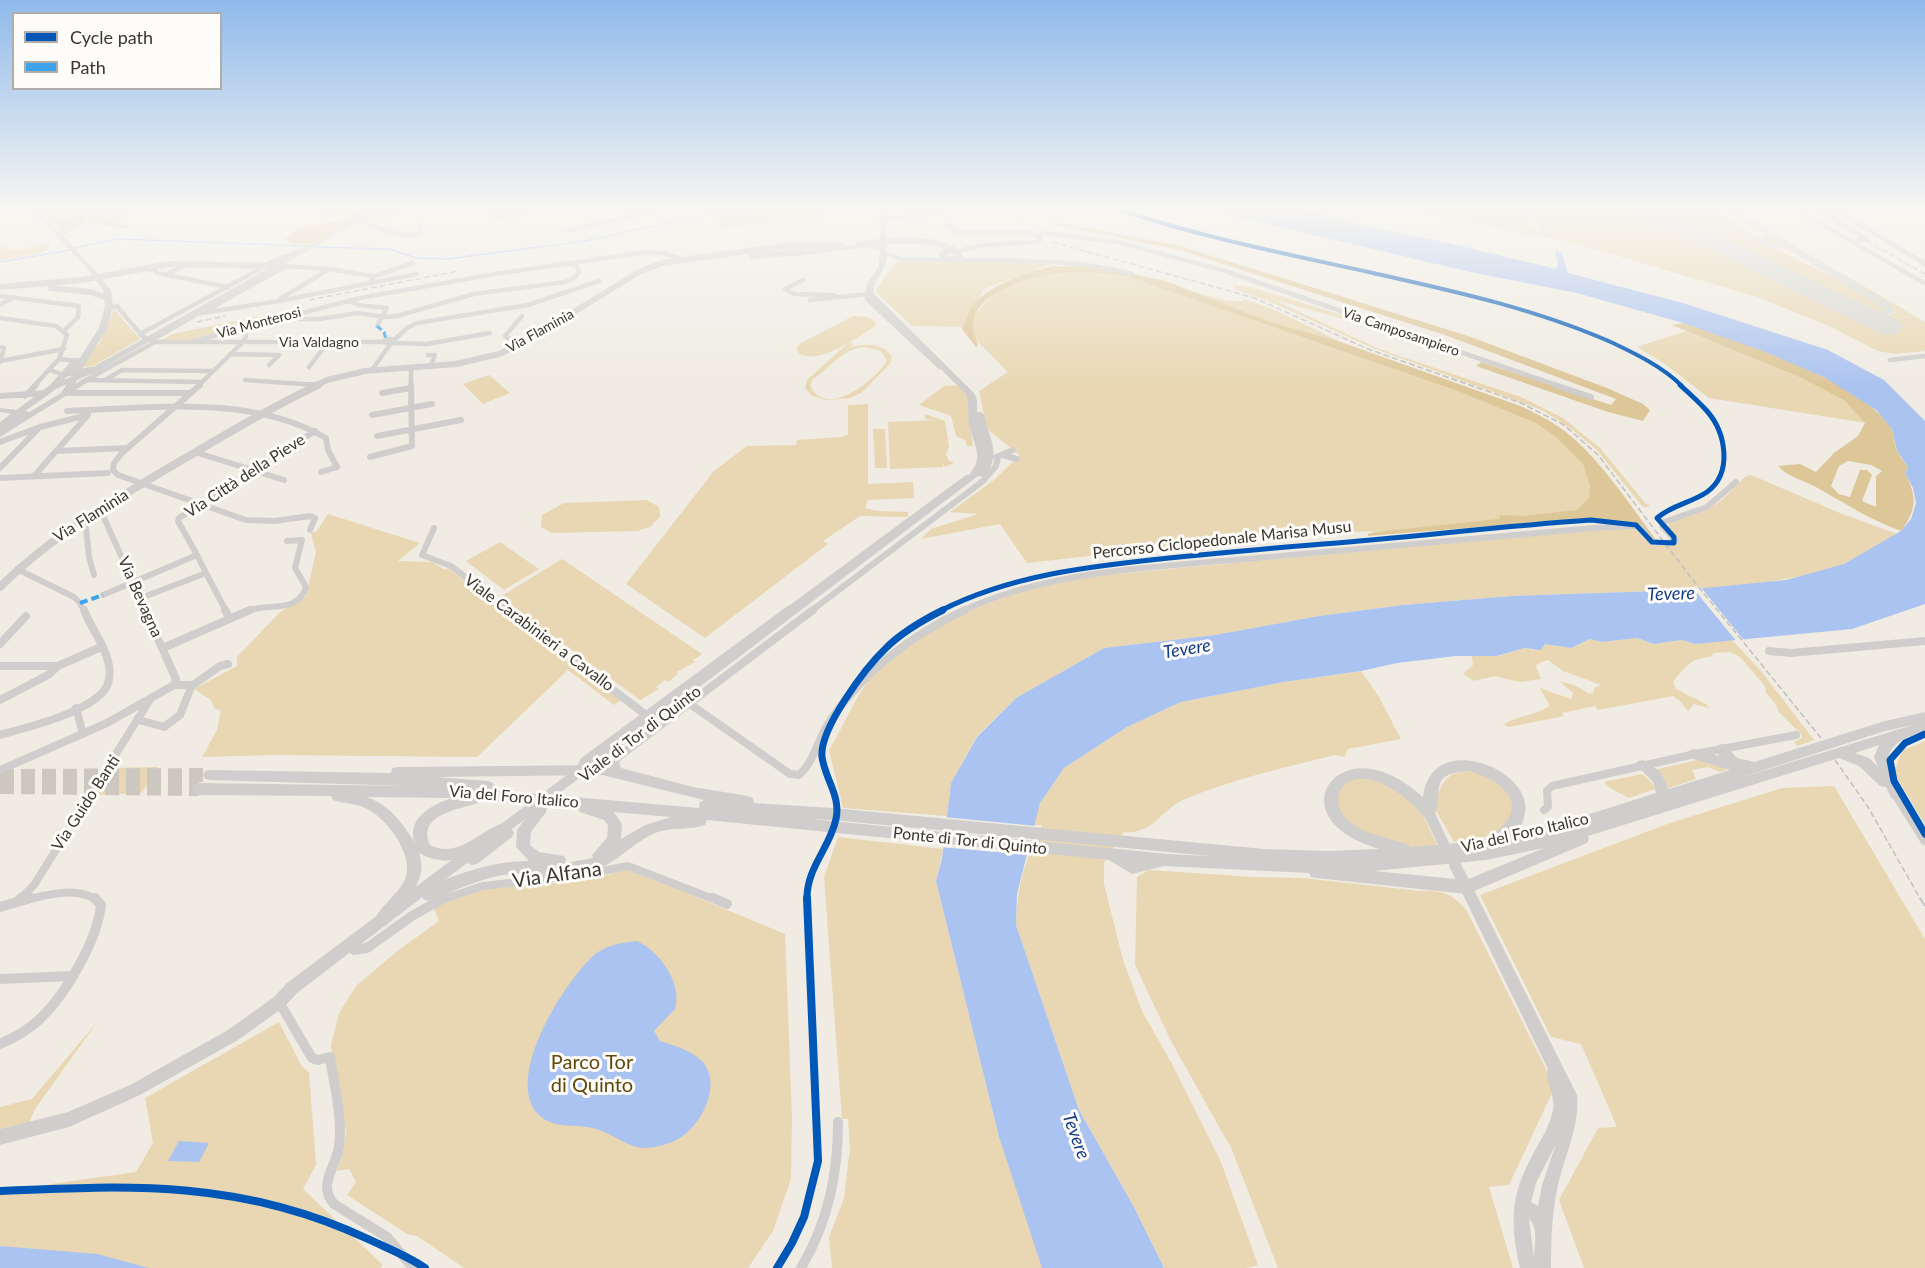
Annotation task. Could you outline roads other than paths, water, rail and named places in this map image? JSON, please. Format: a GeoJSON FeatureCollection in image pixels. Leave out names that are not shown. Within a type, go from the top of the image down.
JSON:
{"type":"FeatureCollection","features":[{"type":"Feature","properties":{"kind":"highway","name":"Via del Foro Italico"},"geometry":{"type":"LineString","coordinates":[[1173,856],[1366,856],[1441,847],[1477,846],[1556,829],[1885,726],[1925,717]]}},
{"type":"Feature","properties":{"kind":"highway","name":"Via del Foro Italico"},"geometry":{"type":"LineString","coordinates":[[1111,848],[1274,866],[1376,865],[1457,858],[1539,844],[1610,825],[1925,726]]}},
{"type":"Feature","properties":{"kind":"highway"},"geometry":{"type":"LineString","coordinates":[[1896,794],[1883,766],[1881,755],[1887,744],[1902,732]]}},
{"type":"Feature","properties":{"kind":"highway"},"geometry":{"type":"LineString","coordinates":[[1723,749],[1726,756],[1738,767]]}},
{"type":"Feature","properties":{"kind":"highway"},"geometry":{"type":"LineString","coordinates":[[1837,752],[1867,764],[1896,794]]}},
{"type":"Feature","properties":{"kind":"highway"},"geometry":{"type":"LineString","coordinates":[[1695,754],[1738,767],[1770,763]]}},
{"type":"Feature","properties":{"kind":"highway"},"geometry":{"type":"LineString","coordinates":[[289,776],[471,770],[586,770],[615,762],[693,793],[799,818]]}},
{"type":"Feature","properties":{"kind":"highway"},"geometry":{"type":"LineString","coordinates":[[1643,765],[1657,777],[1662,786],[1662,796]]}},
{"type":"Feature","properties":{"kind":"highway"},"geometry":{"type":"LineString","coordinates":[[1429,813],[1432,784],[1443,770],[1456,766],[1469,766],[1500,777],[1517,796],[1520,806],[1519,818],[1508,832],[1477,846]]}},
{"type":"Feature","properties":{"kind":"highway"},"geometry":{"type":"LineString","coordinates":[[1429,813],[1398,785],[1367,774],[1352,775],[1340,780],[1330,798],[1332,809],[1341,822],[1366,839],[1389,847],[1441,847]]}},
{"type":"Feature","properties":{"kind":"highway","name":"Via del Foro Italico"},"geometry":{"type":"LineString","coordinates":[[210,775],[289,776],[529,791],[574,800]]}},
{"type":"Feature","properties":{"kind":"highway","name":"Via del Foro Italico"},"geometry":{"type":"LineString","coordinates":[[199,789],[424,786]]}},
{"type":"Feature","properties":{"kind":"highway","name":"Via del Foro Italico"},"geometry":{"type":"LineString","coordinates":[[455,788],[511,797],[830,821]]}},
{"type":"Feature","properties":{"kind":"highway"},"geometry":{"type":"LineString","coordinates":[[235,789],[350,797],[377,808],[387,817],[410,847],[415,869],[410,885],[384,927]]}},
{"type":"Feature","properties":{"kind":"highway"},"geometry":{"type":"LineString","coordinates":[[503,829],[465,852],[451,855],[430,853],[422,846],[419,838],[427,819],[443,806],[462,800],[511,797]]}},
{"type":"Feature","properties":{"kind":"highway"},"geometry":{"type":"LineString","coordinates":[[541,808],[523,834],[522,844],[527,852],[536,858],[557,860],[592,858],[603,852],[614,840],[615,824],[609,816],[574,800]]}},
{"type":"Feature","properties":{"kind":"highway"},"geometry":{"type":"LineString","coordinates":[[428,894],[465,879],[504,868],[575,869],[593,866],[608,858],[642,832],[666,822],[799,818]]}},
{"type":"Feature","properties":{"kind":"highway","name":"Ponte di Tor di Quinto"},"geometry":{"type":"LineString","coordinates":[[830,821],[1111,848]]}},
{"type":"Feature","properties":{"kind":"highway"},"geometry":{"type":"LineString","coordinates":[[1274,866],[1335,875],[1467,887],[1564,847],[1610,825]]}},
{"type":"Feature","properties":{"kind":"highway"},"geometry":{"type":"LineString","coordinates":[[1111,848],[1131,868],[1173,856]]}},
{"type":"Feature","properties":{"kind":"main road"},"geometry":{"type":"LineString","coordinates":[[0,426],[77,370],[102,331],[109,308],[102,290],[86,268]]}},
{"type":"Feature","properties":{"kind":"main road"},"geometry":{"type":"LineString","coordinates":[[0,434],[87,381],[183,316],[260,268]]}},
{"type":"Feature","properties":{"kind":"main road"},"geometry":{"type":"LineString","coordinates":[[880,268],[869,285],[869,294],[908,335],[958,376]]}},
{"type":"Feature","properties":{"kind":"main road"},"geometry":{"type":"LineString","coordinates":[[884,268],[873,287],[874,295],[958,376],[972,398],[974,428],[994,456]]}},
{"type":"Feature","properties":{"kind":"main road"},"geometry":{"type":"LineString","coordinates":[[1900,268],[1925,282]]}},
{"type":"Feature","properties":{"kind":"main road"},"geometry":{"type":"LineString","coordinates":[[1904,268],[1925,282]]}},
{"type":"Feature","properties":{"kind":"main road"},"geometry":{"type":"LineString","coordinates":[[65,393],[98,330],[102,315],[102,290]]}},
{"type":"Feature","properties":{"kind":"main road"},"geometry":{"type":"LineString","coordinates":[[49,390],[66,374],[77,370],[96,369],[148,339]]}},
{"type":"Feature","properties":{"kind":"main road"},"geometry":{"type":"LineString","coordinates":[[0,410],[27,413],[0,434]]}},
{"type":"Feature","properties":{"kind":"main road","name":"Viale di Tor di Quinto"},"geometry":{"type":"LineString","coordinates":[[0,1137],[57,1123],[104,1105],[221,1043],[279,1002],[296,994],[541,808],[662,706],[969,480],[994,456]]}},
{"type":"Feature","properties":{"kind":"main road","name":"Viale di Tor di Quinto"},"geometry":{"type":"LineString","coordinates":[[279,1002],[292,988],[384,927],[503,829],[586,770],[615,762],[676,706],[737,664],[926,521],[980,477],[994,456]]}},
{"type":"Feature","properties":{"kind":"main road"},"geometry":{"type":"LineString","coordinates":[[1429,813],[1441,847]]}},
{"type":"Feature","properties":{"kind":"main road"},"geometry":{"type":"LineString","coordinates":[[1455,866],[1546,1051],[1564,1082],[1571,1110],[1550,1188],[1544,1227],[1543,1268]]}},
{"type":"Feature","properties":{"kind":"main road"},"geometry":{"type":"LineString","coordinates":[[1528,1268],[1522,1240],[1522,1207],[1529,1179],[1556,1123],[1562,1105],[1546,1051]]}},
{"type":"Feature","properties":{"kind":"main road"},"geometry":{"type":"LineString","coordinates":[[1522,1207],[1538,1215],[1544,1227]]}},
{"type":"Feature","properties":{"kind":"street"},"geometry":{"type":"LineString","coordinates":[[3,287],[90,292],[102,290],[122,271],[148,268]]}},
{"type":"Feature","properties":{"kind":"street"},"geometry":{"type":"LineString","coordinates":[[165,275],[179,268]]}},
{"type":"Feature","properties":{"kind":"street"},"geometry":{"type":"LineString","coordinates":[[183,316],[261,268]]}},
{"type":"Feature","properties":{"kind":"street"},"geometry":{"type":"LineString","coordinates":[[109,308],[117,306],[148,339],[200,314],[278,268]]}},
{"type":"Feature","properties":{"kind":"street"},"geometry":{"type":"LineString","coordinates":[[279,301],[330,268]]}},
{"type":"Feature","properties":{"kind":"street"},"geometry":{"type":"LineString","coordinates":[[331,268],[373,280],[400,268]]}},
{"type":"Feature","properties":{"kind":"street","name":"Via Monterosi"},"geometry":{"type":"LineString","coordinates":[[190,342],[276,318],[350,301],[540,268]]}},
{"type":"Feature","properties":{"kind":"street"},"geometry":{"type":"LineString","coordinates":[[276,318],[320,319],[358,313],[400,315],[474,294],[564,283],[574,278],[579,272],[577,268]]}},
{"type":"Feature","properties":{"kind":"street","name":"Via Flaminia"},"geometry":{"type":"LineString","coordinates":[[0,587],[51,540],[260,413],[316,385],[344,375],[372,370],[430,367],[480,359],[517,346],[648,268]]}},
{"type":"Feature","properties":{"kind":"street"},"geometry":{"type":"LineString","coordinates":[[1115,268],[1132,274]]}},
{"type":"Feature","properties":{"kind":"street","name":"Via Camposampiero"},"geometry":{"type":"LineString","coordinates":[[1217,268],[1591,397]]}},
{"type":"Feature","properties":{"kind":"street"},"geometry":{"type":"LineString","coordinates":[[122,271],[126,273],[154,269],[156,273],[228,287]]}},
{"type":"Feature","properties":{"kind":"street"},"geometry":{"type":"LineString","coordinates":[[183,316],[279,301],[373,280],[417,274]]}},
{"type":"Feature","properties":{"kind":"street"},"geometry":{"type":"LineString","coordinates":[[3,287],[76,280],[102,290]]}},
{"type":"Feature","properties":{"kind":"street"},"geometry":{"type":"LineString","coordinates":[[66,289],[67,285],[76,280]]}},
{"type":"Feature","properties":{"kind":"street"},"geometry":{"type":"LineString","coordinates":[[803,280],[786,287],[785,290],[794,294],[849,298]]}},
{"type":"Feature","properties":{"kind":"street"},"geometry":{"type":"LineString","coordinates":[[372,370],[393,341],[408,327],[419,322],[525,305],[599,281]]}},
{"type":"Feature","properties":{"kind":"street"},"geometry":{"type":"LineString","coordinates":[[30,285],[45,288]]}},
{"type":"Feature","properties":{"kind":"street"},"geometry":{"type":"LineString","coordinates":[[81,291],[102,290]]}},
{"type":"Feature","properties":{"kind":"street"},"geometry":{"type":"LineString","coordinates":[[810,300],[849,298],[869,294]]}},
{"type":"Feature","properties":{"kind":"street"},"geometry":{"type":"LineString","coordinates":[[0,296],[79,306],[80,312],[76,321],[64,331],[0,320]]}},
{"type":"Feature","properties":{"kind":"street"},"geometry":{"type":"LineString","coordinates":[[0,306],[14,297]]}},
{"type":"Feature","properties":{"kind":"street"},"geometry":{"type":"LineString","coordinates":[[350,301],[359,305],[386,307],[387,310],[377,326]]}},
{"type":"Feature","properties":{"kind":"street"},"geometry":{"type":"LineString","coordinates":[[517,346],[505,336],[522,316]]}},
{"type":"Feature","properties":{"kind":"street"},"geometry":{"type":"LineString","coordinates":[[244,327],[246,337],[243,342],[191,393],[128,448],[116,460],[113,470],[118,475],[236,518],[280,521],[310,516],[315,518],[310,530]]}},
{"type":"Feature","properties":{"kind":"street"},"geometry":{"type":"LineString","coordinates":[[25,396],[59,359],[67,338],[64,331]]}},
{"type":"Feature","properties":{"kind":"street","name":"Via Valdagno"},"geometry":{"type":"LineString","coordinates":[[148,339],[190,342],[393,341],[430,344],[490,333]]}},
{"type":"Feature","properties":{"kind":"street"},"geometry":{"type":"LineString","coordinates":[[309,367],[328,342]]}},
{"type":"Feature","properties":{"kind":"street"},"geometry":{"type":"LineString","coordinates":[[0,347],[4,348],[0,362],[64,349]]}},
{"type":"Feature","properties":{"kind":"street"},"geometry":{"type":"LineString","coordinates":[[230,354],[279,355],[269,365]]}},
{"type":"Feature","properties":{"kind":"street"},"geometry":{"type":"LineString","coordinates":[[428,355],[435,355],[430,367]]}},
{"type":"Feature","properties":{"kind":"street"},"geometry":{"type":"LineString","coordinates":[[1890,360],[1925,356]]}},
{"type":"Feature","properties":{"kind":"street"},"geometry":{"type":"LineString","coordinates":[[59,359],[77,370],[97,374],[202,382]]}},
{"type":"Feature","properties":{"kind":"street"},"geometry":{"type":"LineString","coordinates":[[97,374],[112,359]]}},
{"type":"Feature","properties":{"kind":"street"},"geometry":{"type":"LineString","coordinates":[[370,457],[411,447],[411,368]]}},
{"type":"Feature","properties":{"kind":"street"},"geometry":{"type":"LineString","coordinates":[[50,370],[54,374],[66,374]]}},
{"type":"Feature","properties":{"kind":"street"},"geometry":{"type":"LineString","coordinates":[[97,374],[122,370],[212,370]]}},
{"type":"Feature","properties":{"kind":"street","name":"Via Flaminia"},"geometry":{"type":"LineString","coordinates":[[245,380],[316,385]]}},
{"type":"Feature","properties":{"kind":"street"},"geometry":{"type":"LineString","coordinates":[[382,393],[411,388]]}},
{"type":"Feature","properties":{"kind":"street"},"geometry":{"type":"LineString","coordinates":[[25,396],[49,390]]}},
{"type":"Feature","properties":{"kind":"street"},"geometry":{"type":"LineString","coordinates":[[65,393],[191,393]]}},
{"type":"Feature","properties":{"kind":"street"},"geometry":{"type":"LineString","coordinates":[[0,396],[25,396],[38,399]]}},
{"type":"Feature","properties":{"kind":"street"},"geometry":{"type":"LineString","coordinates":[[372,415],[432,404]]}},
{"type":"Feature","properties":{"kind":"street"},"geometry":{"type":"LineString","coordinates":[[68,411],[90,413],[224,408],[260,413],[315,430],[327,439],[328,450],[337,467],[321,472]]}},
{"type":"Feature","properties":{"kind":"street"},"geometry":{"type":"LineString","coordinates":[[0,442],[40,427],[90,413]]}},
{"type":"Feature","properties":{"kind":"street"},"geometry":{"type":"LineString","coordinates":[[32,476],[90,413]]}},
{"type":"Feature","properties":{"kind":"street"},"geometry":{"type":"LineString","coordinates":[[377,436],[461,420]]}},
{"type":"Feature","properties":{"kind":"street"},"geometry":{"type":"LineString","coordinates":[[0,468],[40,427]]}},
{"type":"Feature","properties":{"kind":"street","name":"Via Città della Pieve"},"geometry":{"type":"LineString","coordinates":[[197,555],[178,521],[182,516],[315,430]]}},
{"type":"Feature","properties":{"kind":"street"},"geometry":{"type":"LineString","coordinates":[[56,451],[128,448]]}},
{"type":"Feature","properties":{"kind":"street"},"geometry":{"type":"LineString","coordinates":[[994,456],[1013,450]]}},
{"type":"Feature","properties":{"kind":"street"},"geometry":{"type":"LineString","coordinates":[[195,452],[284,480]]}},
{"type":"Feature","properties":{"kind":"street"},"geometry":{"type":"LineString","coordinates":[[994,456],[1017,459]]}},
{"type":"Feature","properties":{"kind":"street"},"geometry":{"type":"LineString","coordinates":[[0,478],[108,473]]}},
{"type":"Feature","properties":{"kind":"street"},"geometry":{"type":"LineString","coordinates":[[676,706],[690,704],[790,774],[799,775],[806,769],[832,717],[846,698],[879,664],[951,615],[984,600],[1030,586],[1088,574],[1593,528],[1637,527],[1652,542],[1676,541],[1662,526],[1664,522],[1707,507],[1736,482]]}},
{"type":"Feature","properties":{"kind":"street","name":"Via Bevagna"},"geometry":{"type":"LineString","coordinates":[[100,509],[163,648],[176,680],[174,685]]}},
{"type":"Feature","properties":{"kind":"street"},"geometry":{"type":"LineString","coordinates":[[85,519],[89,557],[94,575]]}},
{"type":"Feature","properties":{"kind":"street","name":"Viale Carabinieri a Cavallo"},"geometry":{"type":"LineString","coordinates":[[434,528],[422,555],[451,566],[646,715]]}},
{"type":"Feature","properties":{"kind":"street"},"geometry":{"type":"LineString","coordinates":[[163,648],[259,606],[284,607],[303,596],[306,587],[295,568],[302,540],[287,541]]}},
{"type":"Feature","properties":{"kind":"street"},"geometry":{"type":"LineString","coordinates":[[103,595],[197,555],[230,619]]}},
{"type":"Feature","properties":{"kind":"street"},"geometry":{"type":"LineString","coordinates":[[0,735],[76,708],[95,697],[108,684],[111,676],[109,661],[101,646],[99,634],[79,602],[17,569]]}},
{"type":"Feature","properties":{"kind":"street"},"geometry":{"type":"LineString","coordinates":[[141,598],[206,573]]}},
{"type":"Feature","properties":{"kind":"street"},"geometry":{"type":"LineString","coordinates":[[0,644],[26,616]]}},
{"type":"Feature","properties":{"kind":"street"},"geometry":{"type":"LineString","coordinates":[[1769,651],[1791,653],[1925,641]]}},
{"type":"Feature","properties":{"kind":"street"},"geometry":{"type":"LineString","coordinates":[[0,700],[48,675],[58,666],[101,646]]}},
{"type":"Feature","properties":{"kind":"street"},"geometry":{"type":"LineString","coordinates":[[139,720],[164,727],[180,715],[192,685],[220,666],[228,664]]}},
{"type":"Feature","properties":{"kind":"street","name":"Viale di Tor di Quinto"},"geometry":{"type":"LineString","coordinates":[[615,762],[737,664]]}},
{"type":"Feature","properties":{"kind":"street"},"geometry":{"type":"LineString","coordinates":[[0,666],[58,666]]}},
{"type":"Feature","properties":{"kind":"street"},"geometry":{"type":"LineString","coordinates":[[0,770],[83,734],[149,701],[174,685],[192,685]]}},
{"type":"Feature","properties":{"kind":"street","name":"Via Guido Banti"},"geometry":{"type":"LineString","coordinates":[[18,901],[34,885],[149,701]]}},
{"type":"Feature","properties":{"kind":"street","name":"Viale di Tor di Quinto"},"geometry":{"type":"LineString","coordinates":[[586,770],[584,761],[646,715],[662,706]]}},
{"type":"Feature","properties":{"kind":"street"},"geometry":{"type":"LineString","coordinates":[[76,708],[83,734]]}},
{"type":"Feature","properties":{"kind":"street","name":"Via del Foro Italico"},"geometry":{"type":"LineString","coordinates":[[1544,810],[1548,807],[1547,791],[1551,787],[1643,765],[1796,735]]}},
{"type":"Feature","properties":{"kind":"street"},"geometry":{"type":"LineString","coordinates":[[1896,794],[1925,840]]}},
{"type":"Feature","properties":{"kind":"street","name":"Via Alfana"},"geometry":{"type":"LineString","coordinates":[[384,927],[468,890],[506,882],[582,875],[625,866],[635,867],[727,904]]}},
{"type":"Feature","properties":{"kind":"street"},"geometry":{"type":"LineString","coordinates":[[0,1044],[19,1035],[49,1012],[61,996],[99,923],[101,905],[92,896],[75,893],[18,901],[1,909]]}},
{"type":"Feature","properties":{"kind":"street"},"geometry":{"type":"LineString","coordinates":[[0,979],[72,976]]}},
{"type":"Feature","properties":{"kind":"street"},"geometry":{"type":"LineString","coordinates":[[279,1002],[312,1058],[318,1060],[330,1057],[339,1146],[326,1185],[328,1197],[334,1204],[387,1237],[413,1268]]}},
{"type":"Feature","properties":{"kind":"street"},"geometry":{"type":"LineString","coordinates":[[801,1268],[819,1235],[833,1194],[839,1152],[838,1122]]}},
{"type":"Feature","properties":{"kind":"water","name":"Tevere"},"geometry":{"type":"Polygon","coordinates":[[[1454,268],[1567,268],[1568,273],[1683,303],[1828,350],[1884,380],[1925,421],[1925,604],[1852,629],[1695,644],[1682,640],[1654,644],[1637,638],[1602,642],[1590,639],[1571,648],[1545,644],[1541,650],[1524,648],[1497,656],[1456,656],[1397,663],[1361,671],[1284,682],[1181,702],[1127,727],[1064,768],[1040,803],[1017,894],[1016,925],[1079,1110],[1134,1207],[1164,1268],[1042,1268],[999,1137],[936,881],[942,858],[951,783],[977,737],[1016,698],[1104,648],[1215,635],[1319,616],[1403,605],[1512,596],[1685,590],[1786,580],[1844,564],[1901,531],[1911,519],[1916,503],[1913,488],[1905,473],[1908,467],[1897,451],[1892,429],[1876,410],[1824,377],[1763,351],[1683,323],[1577,293],[1454,268]]]}},
{"type":"Feature","properties":{"kind":"water"},"geometry":{"type":"Polygon","coordinates":[[[637,941],[661,960],[676,989],[675,1009],[654,1031],[660,1041],[684,1049],[697,1057],[706,1067],[710,1078],[707,1104],[692,1128],[672,1142],[648,1148],[631,1145],[589,1127],[552,1123],[545,1120],[539,1115],[530,1099],[528,1079],[532,1057],[541,1033],[579,971],[601,950],[637,941]]]}},
{"type":"Feature","properties":{"kind":"water"},"geometry":{"type":"Polygon","coordinates":[[[179,1141],[209,1143],[199,1162],[168,1161],[179,1141]]]}},
{"type":"Feature","properties":{"kind":"water"},"geometry":{"type":"Polygon","coordinates":[[[0,1246],[97,1254],[149,1268],[0,1268],[0,1246]]]}},
{"type":"Feature","properties":{"kind":"tunnel"},"geometry":{"type":"LineString","coordinates":[[0,776],[210,775]]}},
{"type":"Feature","properties":{"kind":"tunnel"},"geometry":{"type":"LineString","coordinates":[[0,787],[199,789]]}},
{"type":"Feature","properties":{"kind":"railway"},"geometry":{"type":"LineString","coordinates":[[1147,268],[1255,298],[1368,349],[1521,403],[1564,425],[1598,455],[1689,575],[1821,738]]}},
{"type":"Feature","properties":{"kind":"railway"},"geometry":{"type":"LineString","coordinates":[[1915,268],[1925,274]]}},
{"type":"Feature","properties":{"kind":"railway"},"geometry":{"type":"LineString","coordinates":[[309,300],[458,271]]}},
{"type":"Feature","properties":{"kind":"railway"},"geometry":{"type":"LineString","coordinates":[[197,322],[225,316]]}},
{"type":"Feature","properties":{"kind":"railway"},"geometry":{"type":"LineString","coordinates":[[1835,760],[1868,807],[1921,900]]}},
{"type":"Feature","properties":{"kind":"railway"},"geometry":{"type":"LineString","coordinates":[[1920,898],[1925,906]]}},
{"type":"Feature","properties":{"kind":"park label","name":"Parco Tor di Quinto"},"geometry":{"type":"Point","coordinates":[592,1074]}}]}
